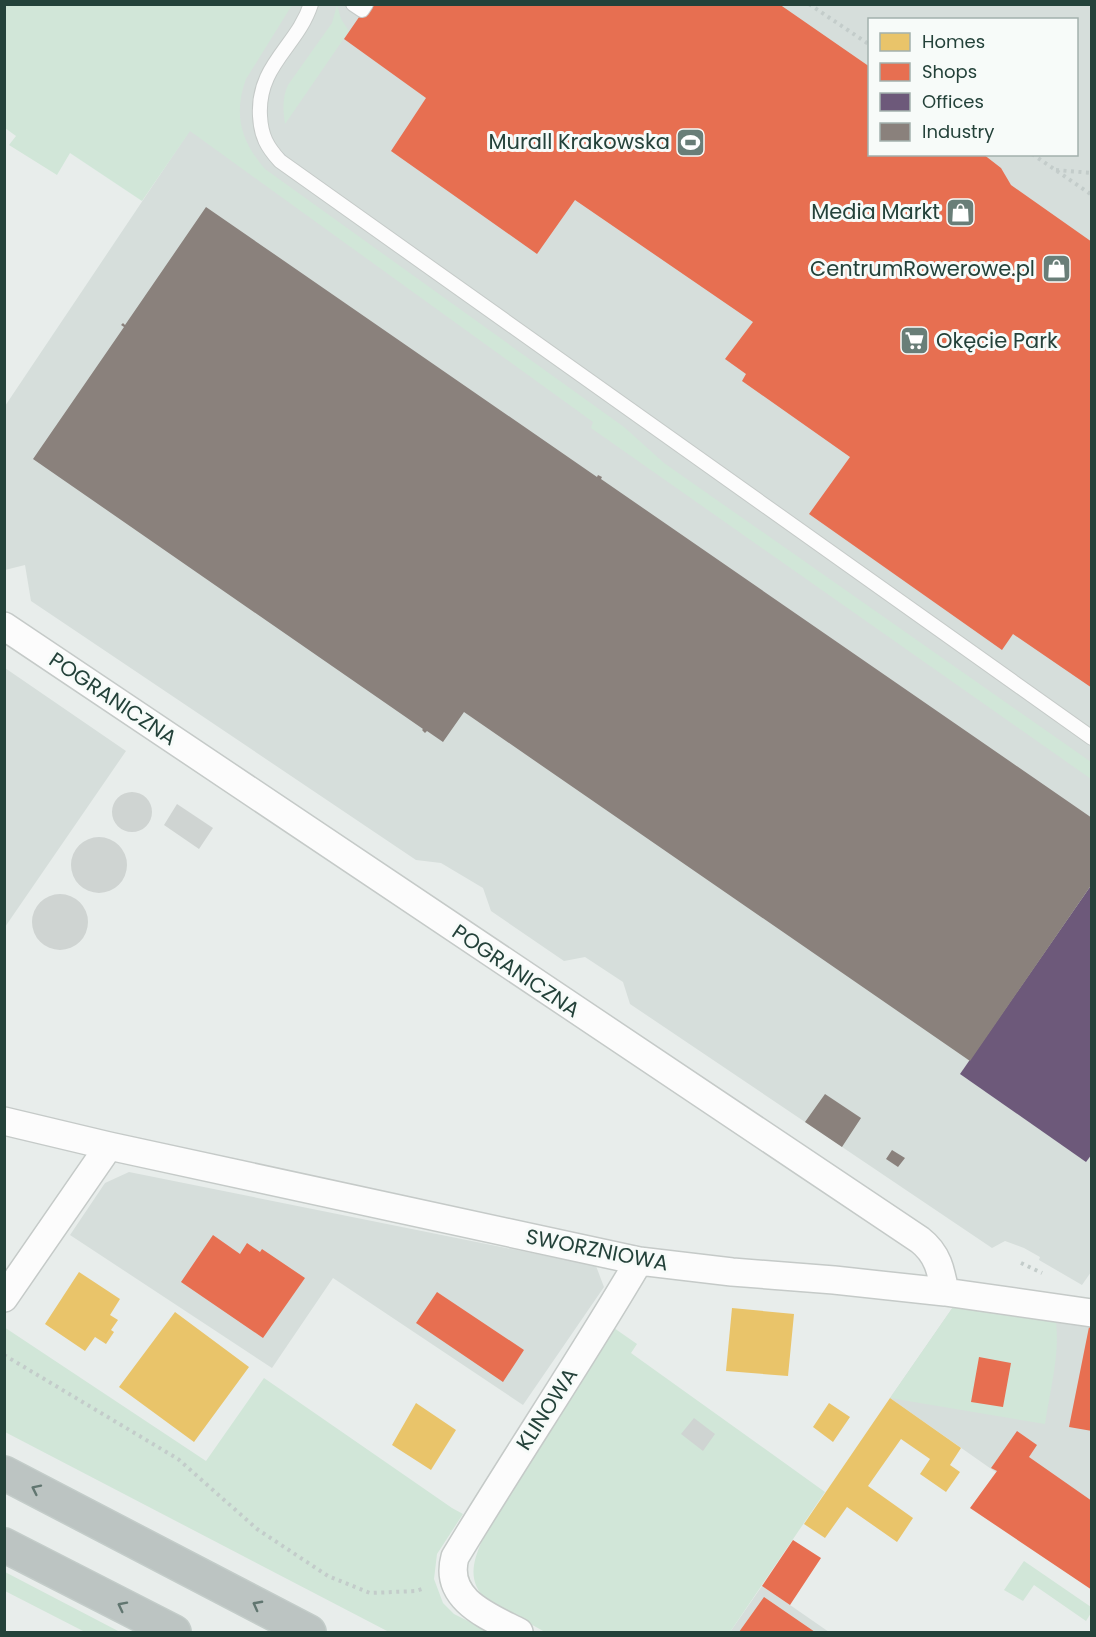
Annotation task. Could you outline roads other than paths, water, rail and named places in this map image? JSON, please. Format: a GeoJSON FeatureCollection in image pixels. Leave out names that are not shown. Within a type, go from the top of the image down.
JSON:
{"type":"FeatureCollection","features":[{"type":"Feature","properties":{"kind":"highway"},"geometry":{"type":"LineString","coordinates":[[4,1473],[309,1632]]}},
{"type":"Feature","properties":{"kind":"highway"},"geometry":{"type":"LineString","coordinates":[[4,1545],[174,1632]]}},
{"type":"Feature","properties":{"kind":"street","name":"POGRANICZNA"},"geometry":{"type":"LineString","coordinates":[[4,626],[920,1240],[929,1247],[940,1265],[945,1292]]}},
{"type":"Feature","properties":{"kind":"street","name":"SWORZNIOWA"},"geometry":{"type":"LineString","coordinates":[[4,1121],[109,1146],[639,1261],[945,1292],[1092,1313]]}},
{"type":"Feature","properties":{"kind":"street"},"geometry":{"type":"LineString","coordinates":[[4,1298],[109,1146]]}},
{"type":"Feature","properties":{"kind":"street","name":"KLINOWA"},"geometry":{"type":"LineString","coordinates":[[519,1632],[466,1602],[458,1590],[454,1568],[639,1261]]}},
{"type":"Feature","properties":{"kind":"lane"},"geometry":{"type":"LineString","coordinates":[[312,4],[306,18],[266,76],[261,94],[261,127],[266,145],[280,161],[1092,738]]}},
{"type":"Feature","properties":{"kind":"lane"},"geometry":{"type":"LineString","coordinates":[[353,4],[362,10],[366,4]]}},
{"type":"Feature","properties":{"kind":"place","name":"Murall Krakowska"},"geometry":{"type":"Point","coordinates":[691,142]}},
{"type":"Feature","properties":{"kind":"place","name":"Media Markt"},"geometry":{"type":"Point","coordinates":[961,212]}},
{"type":"Feature","properties":{"kind":"place","name":"CentrumRowerowe.pl"},"geometry":{"type":"Point","coordinates":[1056,269]}},
{"type":"Feature","properties":{"kind":"place","name":"Okęcie Park"},"geometry":{"type":"Point","coordinates":[915,341]}}]}
